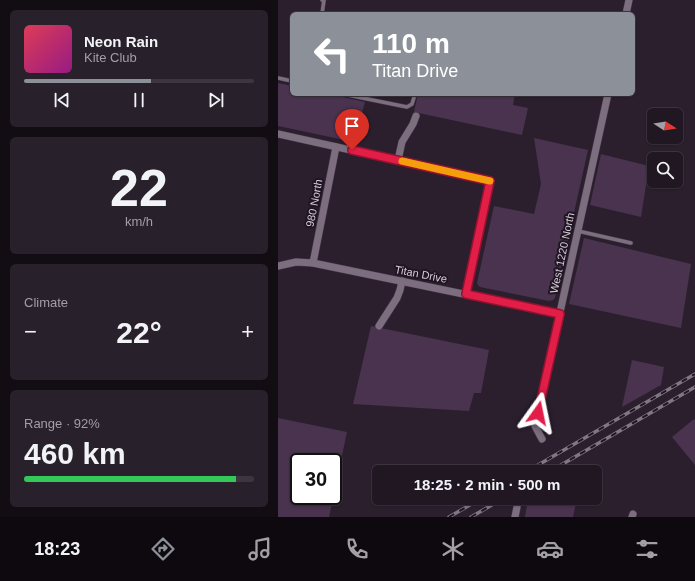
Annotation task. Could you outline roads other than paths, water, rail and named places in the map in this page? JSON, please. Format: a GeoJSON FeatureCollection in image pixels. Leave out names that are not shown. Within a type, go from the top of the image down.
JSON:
{"type":"FeatureCollection","features":[{"type":"Feature","properties":{"kind":"street"},"geometry":{"type":"LineString","coordinates":[[626,12],[629,0]]}},
{"type":"Feature","properties":{"kind":"street","name":"West 1220 North"},"geometry":{"type":"LineString","coordinates":[[542,439],[535,426],[608,96]]}},
{"type":"Feature","properties":{"kind":"street"},"geometry":{"type":"LineString","coordinates":[[398,160],[402,142],[416,116]]}},
{"type":"Feature","properties":{"kind":"street"},"geometry":{"type":"LineString","coordinates":[[278,134],[490,181],[466,294]]}},
{"type":"Feature","properties":{"kind":"street","name":"980 North"},"geometry":{"type":"LineString","coordinates":[[312,263],[336,147]]}},
{"type":"Feature","properties":{"kind":"street","name":"Titan Drive"},"geometry":{"type":"LineString","coordinates":[[278,266],[296,262],[312,263],[560,314]]}},
{"type":"Feature","properties":{"kind":"street"},"geometry":{"type":"LineString","coordinates":[[379,326],[397,298],[402,281]]}},
{"type":"Feature","properties":{"kind":"street"},"geometry":{"type":"LineString","coordinates":[[515,517],[517,507]]}},
{"type":"Feature","properties":{"kind":"lane"},"geometry":{"type":"LineString","coordinates":[[322,0],[324,0],[322,12]]}},
{"type":"Feature","properties":{"kind":"lane"},"geometry":{"type":"LineString","coordinates":[[278,78],[290,81]]}},
{"type":"Feature","properties":{"kind":"lane"},"geometry":{"type":"LineString","coordinates":[[353,96],[407,107],[412,104],[414,96]]}},
{"type":"Feature","properties":{"kind":"lane"},"geometry":{"type":"LineString","coordinates":[[578,231],[631,243]]}},
{"type":"Feature","properties":{"kind":"railway"},"geometry":{"type":"LineString","coordinates":[[538,465],[695,374]]}},
{"type":"Feature","properties":{"kind":"railway"},"geometry":{"type":"LineString","coordinates":[[561,465],[695,387]]}},
{"type":"Feature","properties":{"kind":"railway"},"geometry":{"type":"LineString","coordinates":[[449,517],[470,505]]}},
{"type":"Feature","properties":{"kind":"railway"},"geometry":{"type":"LineString","coordinates":[[471,517],[492,505]]}}]}
